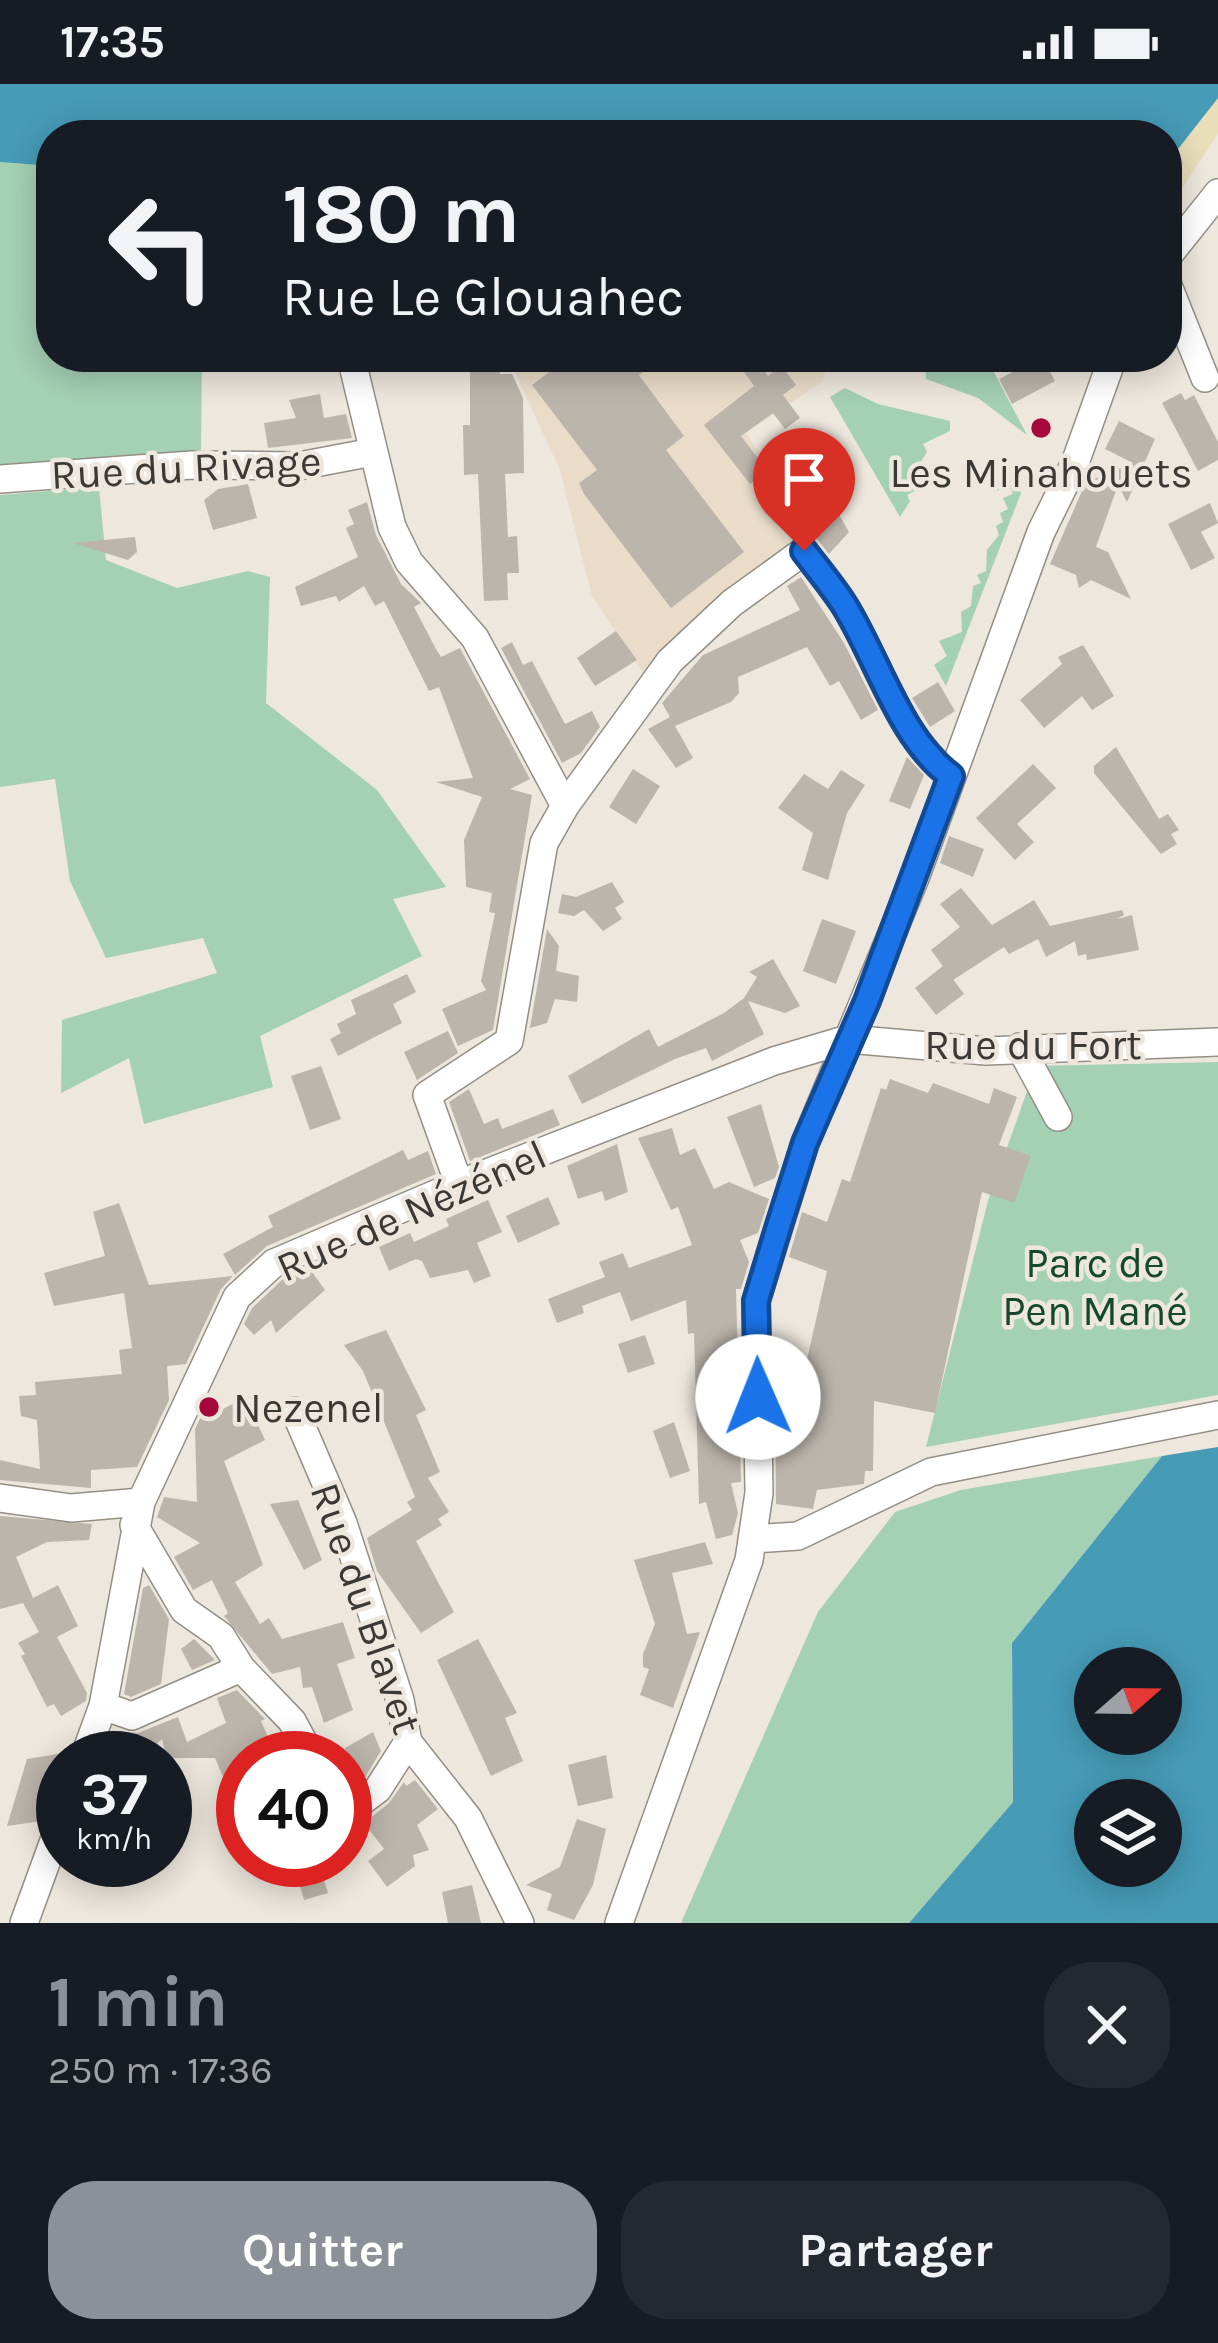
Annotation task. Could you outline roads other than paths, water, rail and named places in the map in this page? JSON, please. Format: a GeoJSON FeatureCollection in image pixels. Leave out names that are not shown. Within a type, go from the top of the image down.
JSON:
{"type":"FeatureCollection","features":[{"type":"Feature","properties":{"kind":"street"},"geometry":{"type":"LineString","coordinates":[[1182,237],[1218,193]]}},
{"type":"Feature","properties":{"kind":"street"},"geometry":{"type":"LineString","coordinates":[[1182,320],[1205,378]]}},
{"type":"Feature","properties":{"kind":"street"},"geometry":{"type":"LineString","coordinates":[[354,372],[392,527],[409,562],[475,638],[565,806]]}},
{"type":"Feature","properties":{"kind":"street"},"geometry":{"type":"LineString","coordinates":[[620,1923],[752,1539],[759,1493],[756,1301],[805,1143],[1107,372]]}},
{"type":"Feature","properties":{"kind":"street","name":"Rue du Rivage"},"geometry":{"type":"LineString","coordinates":[[0,478],[192,465],[298,466],[373,452]]}},
{"type":"Feature","properties":{"kind":"street"},"geometry":{"type":"LineString","coordinates":[[459,1184],[427,1095],[509,1041],[544,843],[565,806],[670,661],[732,603],[804,551],[843,603],[913,730],[937,765],[951,776]]}},
{"type":"Feature","properties":{"kind":"street","name":"Rue du Fort"},"geometry":{"type":"LineString","coordinates":[[848,1040],[986,1051],[1218,1042]]}},
{"type":"Feature","properties":{"kind":"street","name":"Rue de Nézénel"},"geometry":{"type":"LineString","coordinates":[[94,1731],[103,1706],[138,1514],[237,1298],[274,1263],[459,1184],[774,1061],[848,1040]]}},
{"type":"Feature","properties":{"kind":"street"},"geometry":{"type":"LineString","coordinates":[[1020,1047],[1058,1118]]}},
{"type":"Feature","properties":{"kind":"street","name":"Rue du Blavet"},"geometry":{"type":"LineString","coordinates":[[295,1411],[343,1523],[400,1700],[408,1742],[468,1818],[520,1923]]}},
{"type":"Feature","properties":{"kind":"street"},"geometry":{"type":"LineString","coordinates":[[752,1539],[798,1536],[931,1472],[1218,1415]]}},
{"type":"Feature","properties":{"kind":"street"},"geometry":{"type":"LineString","coordinates":[[0,1498],[138,1514],[184,1610],[221,1636],[241,1668],[297,1731]]}},
{"type":"Feature","properties":{"kind":"street"},"geometry":{"type":"LineString","coordinates":[[103,1706],[132,1716],[241,1668]]}},
{"type":"Feature","properties":{"kind":"street"},"geometry":{"type":"LineString","coordinates":[[372,1794],[408,1742]]}},
{"type":"Feature","properties":{"kind":"street"},"geometry":{"type":"LineString","coordinates":[[24,1923],[37,1887]]}},
{"type":"Feature","properties":{"kind":"water"},"geometry":{"type":"Polygon","coordinates":[[[0,84],[1218,84],[1218,98],[1182,144],[1182,120],[36,120],[36,165],[0,162],[0,84]]]}},
{"type":"Feature","properties":{"kind":"water"},"geometry":{"type":"Polygon","coordinates":[[[1218,1447],[1218,1923],[909,1923],[1013,1802],[1012,1643],[1162,1456],[1218,1447]]]}},
{"type":"Feature","properties":{"kind":"place","name":"Les Minahouets"},"geometry":{"type":"Point","coordinates":[1041,428]}},
{"type":"Feature","properties":{"kind":"place","name":"Nezenel"},"geometry":{"type":"Point","coordinates":[209,1407]}},
{"type":"Feature","properties":{"kind":"park label","name":"Parc de Pen Mané"},"geometry":{"type":"Point","coordinates":[1095,1286]}}]}
